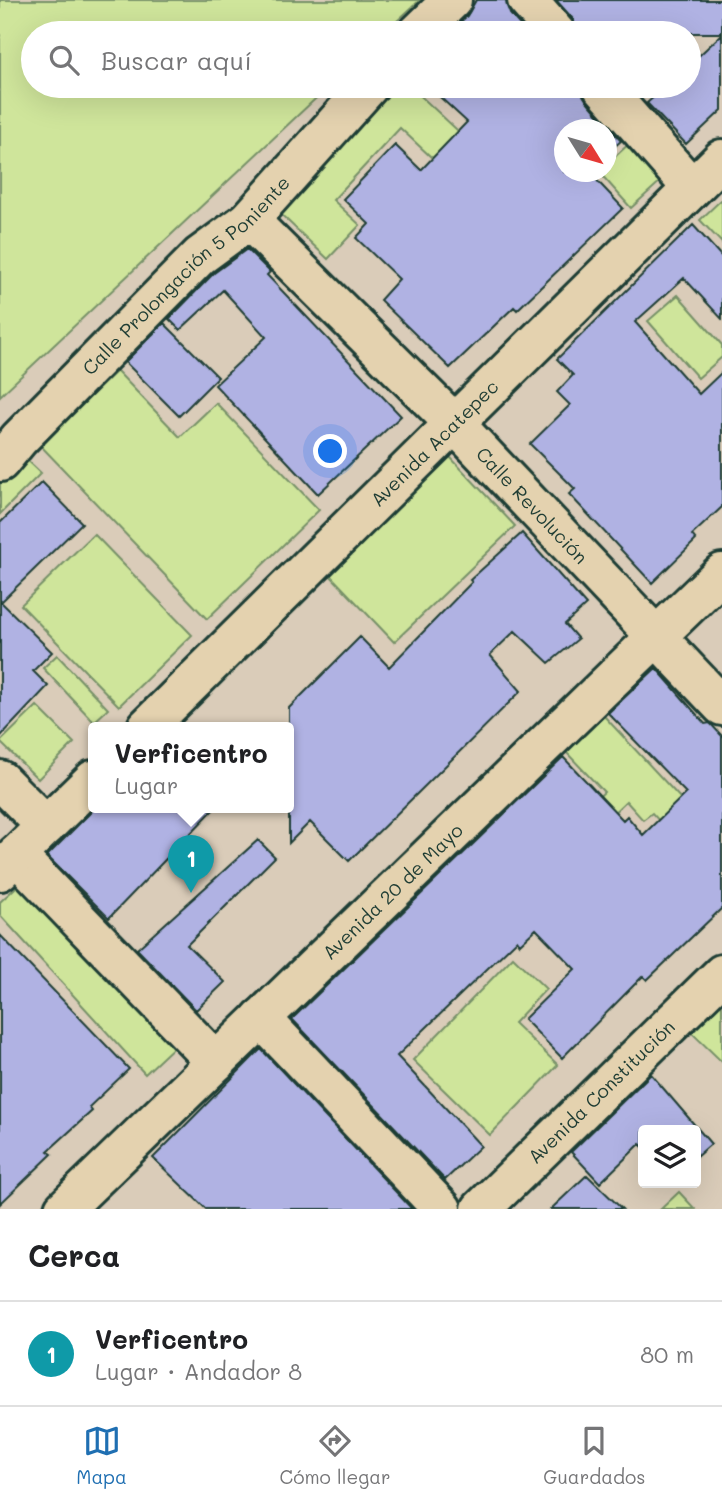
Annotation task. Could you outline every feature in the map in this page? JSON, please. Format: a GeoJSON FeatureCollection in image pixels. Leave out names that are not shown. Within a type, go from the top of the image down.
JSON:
{"type":"FeatureCollection","features":[{"type":"Feature","properties":{"kind":"street"},"geometry":{"type":"LineString","coordinates":[[430,21],[452,0]]}},
{"type":"Feature","properties":{"kind":"street"},"geometry":{"type":"LineString","coordinates":[[527,0],[545,21]]}},
{"type":"Feature","properties":{"kind":"street","name":"Calle Prolongación 5 Poniente"},"geometry":{"type":"LineString","coordinates":[[0,462],[19,439],[200,256],[249,220],[358,98]]}},
{"type":"Feature","properties":{"kind":"street"},"geometry":{"type":"LineString","coordinates":[[613,98],[692,188]]}},
{"type":"Feature","properties":{"kind":"street","name":"Avenida Acatepec"},"geometry":{"type":"LineString","coordinates":[[152,722],[722,159]]}},
{"type":"Feature","properties":{"kind":"street","name":"Calle Revolución"},"geometry":{"type":"LineString","coordinates":[[249,220],[454,423],[722,706]]}},
{"type":"Feature","properties":{"kind":"street","name":"Avenida 20 de Mayo"},"geometry":{"type":"LineString","coordinates":[[64,1209],[722,573]]}},
{"type":"Feature","properties":{"kind":"street"},"geometry":{"type":"LineString","coordinates":[[0,780],[46,827]]}},
{"type":"Feature","properties":{"kind":"street"},"geometry":{"type":"LineString","coordinates":[[88,785],[8,863],[216,1062]]}},
{"type":"Feature","properties":{"kind":"street","name":"Avenida Constitución"},"geometry":{"type":"LineString","coordinates":[[481,1209],[722,974]]}},
{"type":"Feature","properties":{"kind":"street"},"geometry":{"type":"LineString","coordinates":[[261,1018],[442,1209]]}},
{"type":"Feature","properties":{"kind":"green space"},"geometry":{"type":"Polygon","coordinates":[[[0,0],[420,0],[397,21],[21,21],[21,98],[316,98],[0,396],[0,0]]]}},
{"type":"Feature","properties":{"kind":"green space"},"geometry":{"type":"Polygon","coordinates":[[[369,98],[423,98],[471,143],[446,171],[400,128],[333,200],[360,225],[328,259],[270,204],[369,98]]]}},
{"type":"Feature","properties":{"kind":"green space"},"geometry":{"type":"Polygon","coordinates":[[[631,142],[663,179],[631,208],[608,182],[617,182],[617,155],[631,142]]]}},
{"type":"Feature","properties":{"kind":"green space"},"geometry":{"type":"Polygon","coordinates":[[[722,199],[722,243],[700,220],[722,199]]]}},
{"type":"Feature","properties":{"kind":"green space"},"geometry":{"type":"Polygon","coordinates":[[[678,295],[722,345],[722,357],[698,378],[648,321],[678,295]]]}},
{"type":"Feature","properties":{"kind":"green space"},"geometry":{"type":"Polygon","coordinates":[[[117,371],[180,437],[216,403],[319,510],[207,619],[40,445],[117,371]]]}},
{"type":"Feature","properties":{"kind":"green space"},"geometry":{"type":"Polygon","coordinates":[[[22,455],[41,473],[0,514],[0,478],[22,455]]]}},
{"type":"Feature","properties":{"kind":"green space"},"geometry":{"type":"Polygon","coordinates":[[[450,457],[515,526],[394,642],[328,573],[450,457]]]}},
{"type":"Feature","properties":{"kind":"green space"},"geometry":{"type":"Polygon","coordinates":[[[94,534],[192,635],[119,706],[21,605],[94,534]]]}},
{"type":"Feature","properties":{"kind":"green space"},"geometry":{"type":"Polygon","coordinates":[[[57,655],[108,709],[94,722],[43,668],[57,655]]]}},
{"type":"Feature","properties":{"kind":"green space"},"geometry":{"type":"Polygon","coordinates":[[[37,706],[74,743],[38,779],[0,742],[37,706]]]}},
{"type":"Feature","properties":{"kind":"green space"},"geometry":{"type":"Polygon","coordinates":[[[604,716],[696,815],[673,836],[652,813],[643,820],[626,801],[604,822],[589,806],[604,792],[566,752],[604,716]]]}},
{"type":"Feature","properties":{"kind":"green space"},"geometry":{"type":"Polygon","coordinates":[[[27,877],[178,1043],[145,1074],[0,915],[0,902],[27,877]]]}},
{"type":"Feature","properties":{"kind":"green space"},"geometry":{"type":"Polygon","coordinates":[[[513,957],[546,989],[514,1023],[558,1065],[490,1135],[413,1060],[513,957]]]}},
{"type":"Feature","properties":{"kind":"green space"},"geometry":{"type":"Polygon","coordinates":[[[722,1000],[722,1062],[691,1032],[722,1000]]]}},
{"type":"Feature","properties":{"kind":"green space"},"geometry":{"type":"Polygon","coordinates":[[[679,1192],[695,1209],[661,1209],[679,1192]]]}},
{"type":"Feature","properties":{"kind":"building"},"geometry":{"type":"Polygon","coordinates":[[[476,0],[506,0],[510,14],[516,21],[462,21],[476,0]]]}},
{"type":"Feature","properties":{"kind":"building"},"geometry":{"type":"Polygon","coordinates":[[[556,0],[722,0],[722,33],[701,33],[701,21],[573,19],[556,0]]]}},
{"type":"Feature","properties":{"kind":"building"},"geometry":{"type":"Polygon","coordinates":[[[722,34],[722,110],[686,144],[647,103],[653,98],[701,98],[701,54],[722,34]]]}},
{"type":"Feature","properties":{"kind":"building"},"geometry":{"type":"Polygon","coordinates":[[[441,98],[585,98],[602,119],[554,119],[554,182],[598,182],[623,208],[517,310],[514,307],[450,368],[380,300],[399,279],[356,238],[369,224],[343,199],[395,145],[421,170],[467,122],[441,98]]]}},
{"type":"Feature","properties":{"kind":"building"},"geometry":{"type":"Polygon","coordinates":[[[693,225],[722,257],[722,319],[684,278],[635,322],[699,394],[722,372],[722,507],[692,535],[696,540],[652,583],[569,494],[575,489],[530,444],[570,405],[557,392],[573,375],[557,359],[693,225]]]}},
{"type":"Feature","properties":{"kind":"building"},"geometry":{"type":"Polygon","coordinates":[[[247,249],[270,272],[267,275],[401,416],[318,494],[215,385],[266,337],[223,290],[180,330],[169,319],[214,273],[247,249]]]}},
{"type":"Feature","properties":{"kind":"building"},"geometry":{"type":"Polygon","coordinates":[[[164,323],[218,377],[179,416],[125,362],[164,323]]]}},
{"type":"Feature","properties":{"kind":"building"},"geometry":{"type":"Polygon","coordinates":[[[42,482],[82,523],[1,602],[52,652],[33,671],[48,686],[0,737],[0,523],[42,482]]]}},
{"type":"Feature","properties":{"kind":"building"},"geometry":{"type":"Polygon","coordinates":[[[522,533],[586,605],[565,624],[578,639],[549,663],[515,631],[490,655],[521,691],[349,861],[310,822],[289,843],[289,813],[294,813],[294,722],[289,722],[289,708],[360,637],[389,667],[472,582],[470,580],[522,533]]]}},
{"type":"Feature","properties":{"kind":"building"},"geometry":{"type":"Polygon","coordinates":[[[656,668],[705,724],[710,723],[722,736],[722,908],[647,980],[643,976],[562,1058],[524,1019],[575,969],[536,929],[520,944],[517,940],[397,1056],[481,1146],[445,1180],[292,1019],[563,757],[623,820],[627,816],[643,835],[686,793],[608,713],[656,668]]]}},
{"type":"Feature","properties":{"kind":"building"},"geometry":{"type":"Polygon","coordinates":[[[90,813],[210,813],[109,918],[47,856],[90,813]]]}},
{"type":"Feature","properties":{"kind":"building"},"geometry":{"type":"Polygon","coordinates":[[[258,840],[275,857],[187,945],[225,982],[196,1010],[137,949],[258,840]]]}},
{"type":"Feature","properties":{"kind":"building"},"geometry":{"type":"Polygon","coordinates":[[[0,935],[129,1069],[89,1107],[92,1111],[48,1151],[52,1154],[0,1204],[0,935]]]}},
{"type":"Feature","properties":{"kind":"building"},"geometry":{"type":"Polygon","coordinates":[[[261,1049],[412,1209],[206,1209],[153,1158],[261,1049]]]}},
{"type":"Feature","properties":{"kind":"building"},"geometry":{"type":"Polygon","coordinates":[[[651,1074],[695,1125],[638,1125],[638,1146],[600,1183],[571,1152],[651,1074]]]}},
{"type":"Feature","properties":{"kind":"building"},"geometry":{"type":"Polygon","coordinates":[[[701,1132],[711,1144],[701,1153],[701,1132]]]}},
{"type":"Feature","properties":{"kind":"building"},"geometry":{"type":"Polygon","coordinates":[[[587,1175],[622,1209],[551,1209],[587,1175]]]}},
{"type":"Feature","properties":{"kind":"place","name":"Verficentro"},"geometry":{"type":"Point","coordinates":[191,893]}}]}
